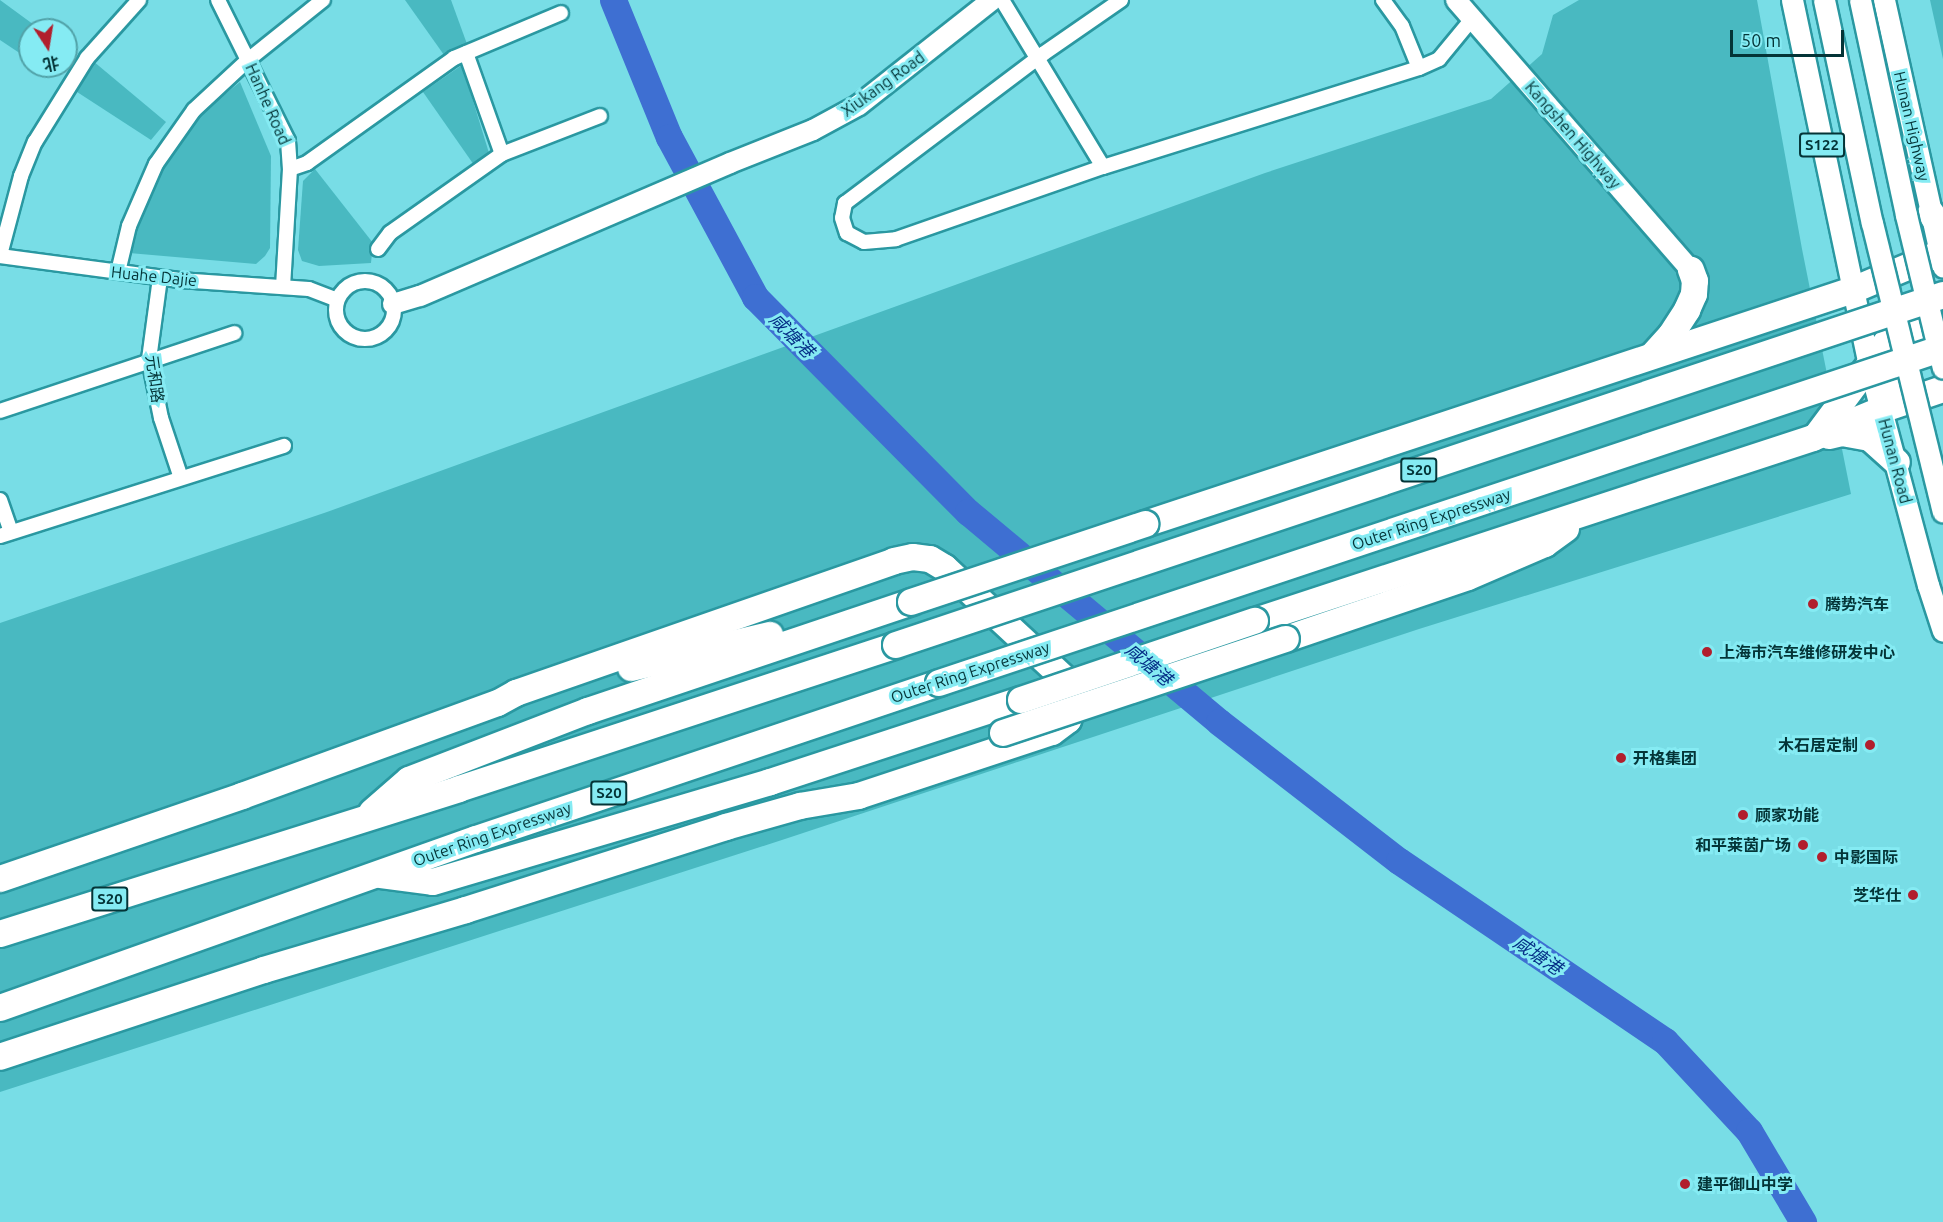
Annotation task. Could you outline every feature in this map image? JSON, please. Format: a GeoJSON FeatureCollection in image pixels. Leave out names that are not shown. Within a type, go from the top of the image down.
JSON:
{"type":"FeatureCollection","features":[{"type":"Feature","properties":{"kind":"highway"},"geometry":{"type":"LineString","coordinates":[[365,818],[409,780],[588,711],[1853,290],[1940,243]]}},
{"type":"Feature","properties":{"kind":"highway"},"geometry":{"type":"LineString","coordinates":[[1814,438],[1909,312],[1928,282],[1940,243]]}},
{"type":"Feature","properties":{"kind":"highway"},"geometry":{"type":"LineString","coordinates":[[1651,357],[1671,335],[1688,310],[1694,294],[1695,281],[1691,270]]}},
{"type":"Feature","properties":{"kind":"highway"},"geometry":{"type":"LineString","coordinates":[[1881,410],[1893,378],[1943,297]]}},
{"type":"Feature","properties":{"kind":"highway","name":"S20"},"geometry":{"type":"LineString","coordinates":[[0,934],[896,645],[1943,297]]}},
{"type":"Feature","properties":{"kind":"highway","name":"Outer Ring Expressway"},"geometry":{"type":"LineString","coordinates":[[0,1008],[375,875],[939,683],[1943,348]]}},
{"type":"Feature","properties":{"kind":"highway"},"geometry":{"type":"LineString","coordinates":[[375,875],[433,882],[722,797],[1814,438],[1881,410],[1943,389]]}},
{"type":"Feature","properties":{"kind":"highway"},"geometry":{"type":"LineString","coordinates":[[1814,438],[1842,433],[1870,438],[1897,462]]}},
{"type":"Feature","properties":{"kind":"highway"},"geometry":{"type":"LineString","coordinates":[[800,806],[843,786],[1437,589],[1545,544],[1591,511]]}},
{"type":"Feature","properties":{"kind":"highway"},"geometry":{"type":"LineString","coordinates":[[0,879],[168,822],[498,703],[516,693],[894,561],[913,557],[930,559],[945,568],[1069,683],[1075,699],[1068,720],[1052,732],[859,796],[800,806],[264,970],[0,1057]]}},
{"type":"Feature","properties":{"kind":"highway"},"geometry":{"type":"LineString","coordinates":[[498,703],[518,700],[615,672],[778,633],[828,631]]}},
{"type":"Feature","properties":{"kind":"highway"},"geometry":{"type":"LineString","coordinates":[[722,797],[843,786]]}},
{"type":"Feature","properties":{"kind":"main road","name":"S122"},"geometry":{"type":"LineString","coordinates":[[1792,0],[1853,290]]}},
{"type":"Feature","properties":{"kind":"main road"},"geometry":{"type":"LineString","coordinates":[[1824,0],[1872,223],[1943,511]]}},
{"type":"Feature","properties":{"kind":"main road"},"geometry":{"type":"LineString","coordinates":[[1860,0],[1943,368]]}},
{"type":"Feature","properties":{"kind":"main road","name":"Hunan Highway"},"geometry":{"type":"LineString","coordinates":[[1884,0],[1940,243]]}},
{"type":"Feature","properties":{"kind":"main road","name":"Hunan Road"},"geometry":{"type":"LineString","coordinates":[[1853,290],[1869,365],[1897,462],[1928,585],[1943,631]]}},
{"type":"Feature","properties":{"kind":"street"},"geometry":{"type":"LineString","coordinates":[[0,255],[21,176],[40,134],[87,58],[139,0]]}},
{"type":"Feature","properties":{"kind":"street","name":"Hanhe Road"},"geometry":{"type":"LineString","coordinates":[[218,0],[288,141],[290,170],[283,287]]}},
{"type":"Feature","properties":{"kind":"street"},"geometry":{"type":"LineString","coordinates":[[118,272],[129,226],[156,164],[194,110],[248,60],[323,0]]}},
{"type":"Feature","properties":{"kind":"street","name":"Xiukang Road"},"geometry":{"type":"LineString","coordinates":[[393,304],[420,296],[730,163],[813,130],[859,105],[992,0]]}},
{"type":"Feature","properties":{"kind":"street"},"geometry":{"type":"LineString","coordinates":[[1002,0],[1102,167]]}},
{"type":"Feature","properties":{"kind":"street"},"geometry":{"type":"LineString","coordinates":[[1121,0],[1038,58],[844,203],[842,218],[847,233],[864,242],[896,239],[1102,167],[1419,68],[1439,59],[1472,19]]}},
{"type":"Feature","properties":{"kind":"street"},"geometry":{"type":"LineString","coordinates":[[1383,0],[1402,26],[1419,68]]}},
{"type":"Feature","properties":{"kind":"street","name":"Kangshen Highway"},"geometry":{"type":"LineString","coordinates":[[1456,0],[1691,270]]}},
{"type":"Feature","properties":{"kind":"street"},"geometry":{"type":"LineString","coordinates":[[290,170],[306,163],[454,58],[561,13]]}},
{"type":"Feature","properties":{"kind":"street"},"geometry":{"type":"LineString","coordinates":[[466,53],[502,154]]}},
{"type":"Feature","properties":{"kind":"street"},"geometry":{"type":"LineString","coordinates":[[378,249],[390,232],[502,154],[600,116]]}},
{"type":"Feature","properties":{"kind":"street","name":"Huahe Dajie"},"geometry":{"type":"LineString","coordinates":[[0,255],[160,278],[309,289],[338,300]]}},
{"type":"Feature","properties":{"kind":"street","name":"元和路"},"geometry":{"type":"LineString","coordinates":[[160,278],[149,359],[161,418],[181,478]]}},
{"type":"Feature","properties":{"kind":"street"},"geometry":{"type":"LineString","coordinates":[[368,281],[378,284],[389,293],[393,304],[394,315],[385,331],[370,339],[352,336],[340,326],[336,313],[338,300],[347,287],[368,281]]}},
{"type":"Feature","properties":{"kind":"street"},"geometry":{"type":"LineString","coordinates":[[0,411],[149,359],[234,333]]}},
{"type":"Feature","properties":{"kind":"street"},"geometry":{"type":"LineString","coordinates":[[0,500],[5,534],[284,446]]}},
{"type":"Feature","properties":{"kind":"green space"},"geometry":{"type":"Polygon","coordinates":[[[0,0],[25,18],[18,18],[18,52],[0,40],[0,0]]]}},
{"type":"Feature","properties":{"kind":"green space"},"geometry":{"type":"Polygon","coordinates":[[[405,0],[451,0],[467,44],[444,55],[405,0]]]}},
{"type":"Feature","properties":{"kind":"green space"},"geometry":{"type":"Polygon","coordinates":[[[1579,0],[1757,0],[1802,249],[1851,494],[1419,629],[788,838],[0,1092],[0,623],[327,512],[1265,173],[1491,99],[1542,54],[1553,15],[1579,0]]]}},
{"type":"Feature","properties":{"kind":"green space"},"geometry":{"type":"Polygon","coordinates":[[[1930,0],[1943,0],[1943,59],[1930,0]]]}},
{"type":"Feature","properties":{"kind":"green space"},"geometry":{"type":"Polygon","coordinates":[[[93,61],[166,122],[151,140],[74,90],[93,61]]]}},
{"type":"Feature","properties":{"kind":"green space"},"geometry":{"type":"Polygon","coordinates":[[[462,65],[489,153],[474,165],[423,92],[462,65]]]}},
{"type":"Feature","properties":{"kind":"green space"},"geometry":{"type":"Polygon","coordinates":[[[240,82],[271,156],[270,248],[265,256],[256,264],[129,253],[142,209],[162,168],[203,112],[240,82]]]}},
{"type":"Feature","properties":{"kind":"green space"},"geometry":{"type":"Polygon","coordinates":[[[315,169],[373,243],[371,263],[319,266],[302,261],[298,250],[303,181],[315,169]]]}},
{"type":"Feature","properties":{"kind":"waterway","name":"咸塘港"},"geometry":{"type":"LineString","coordinates":[[613,0],[669,137],[755,297],[968,512],[1219,722],[1399,861],[1665,1041],[1749,1131],[1803,1222]]}},
{"type":"Feature","properties":{"kind":"place","name":"腾势汽车"},"geometry":{"type":"Point","coordinates":[1813,604]}},
{"type":"Feature","properties":{"kind":"place","name":"上海市汽车维修研发中心"},"geometry":{"type":"Point","coordinates":[1707,652]}},
{"type":"Feature","properties":{"kind":"place","name":"木石居定制"},"geometry":{"type":"Point","coordinates":[1870,745]}},
{"type":"Feature","properties":{"kind":"place","name":"开格集团"},"geometry":{"type":"Point","coordinates":[1621,758]}},
{"type":"Feature","properties":{"kind":"place","name":"顾家功能"},"geometry":{"type":"Point","coordinates":[1743,815]}},
{"type":"Feature","properties":{"kind":"place","name":"和平莱茵广场"},"geometry":{"type":"Point","coordinates":[1803,845]}},
{"type":"Feature","properties":{"kind":"place","name":"中影国际"},"geometry":{"type":"Point","coordinates":[1822,857]}},
{"type":"Feature","properties":{"kind":"place","name":"芝华仕"},"geometry":{"type":"Point","coordinates":[1913,895]}},
{"type":"Feature","properties":{"kind":"place","name":"建平御山中学"},"geometry":{"type":"Point","coordinates":[1685,1184]}}]}
